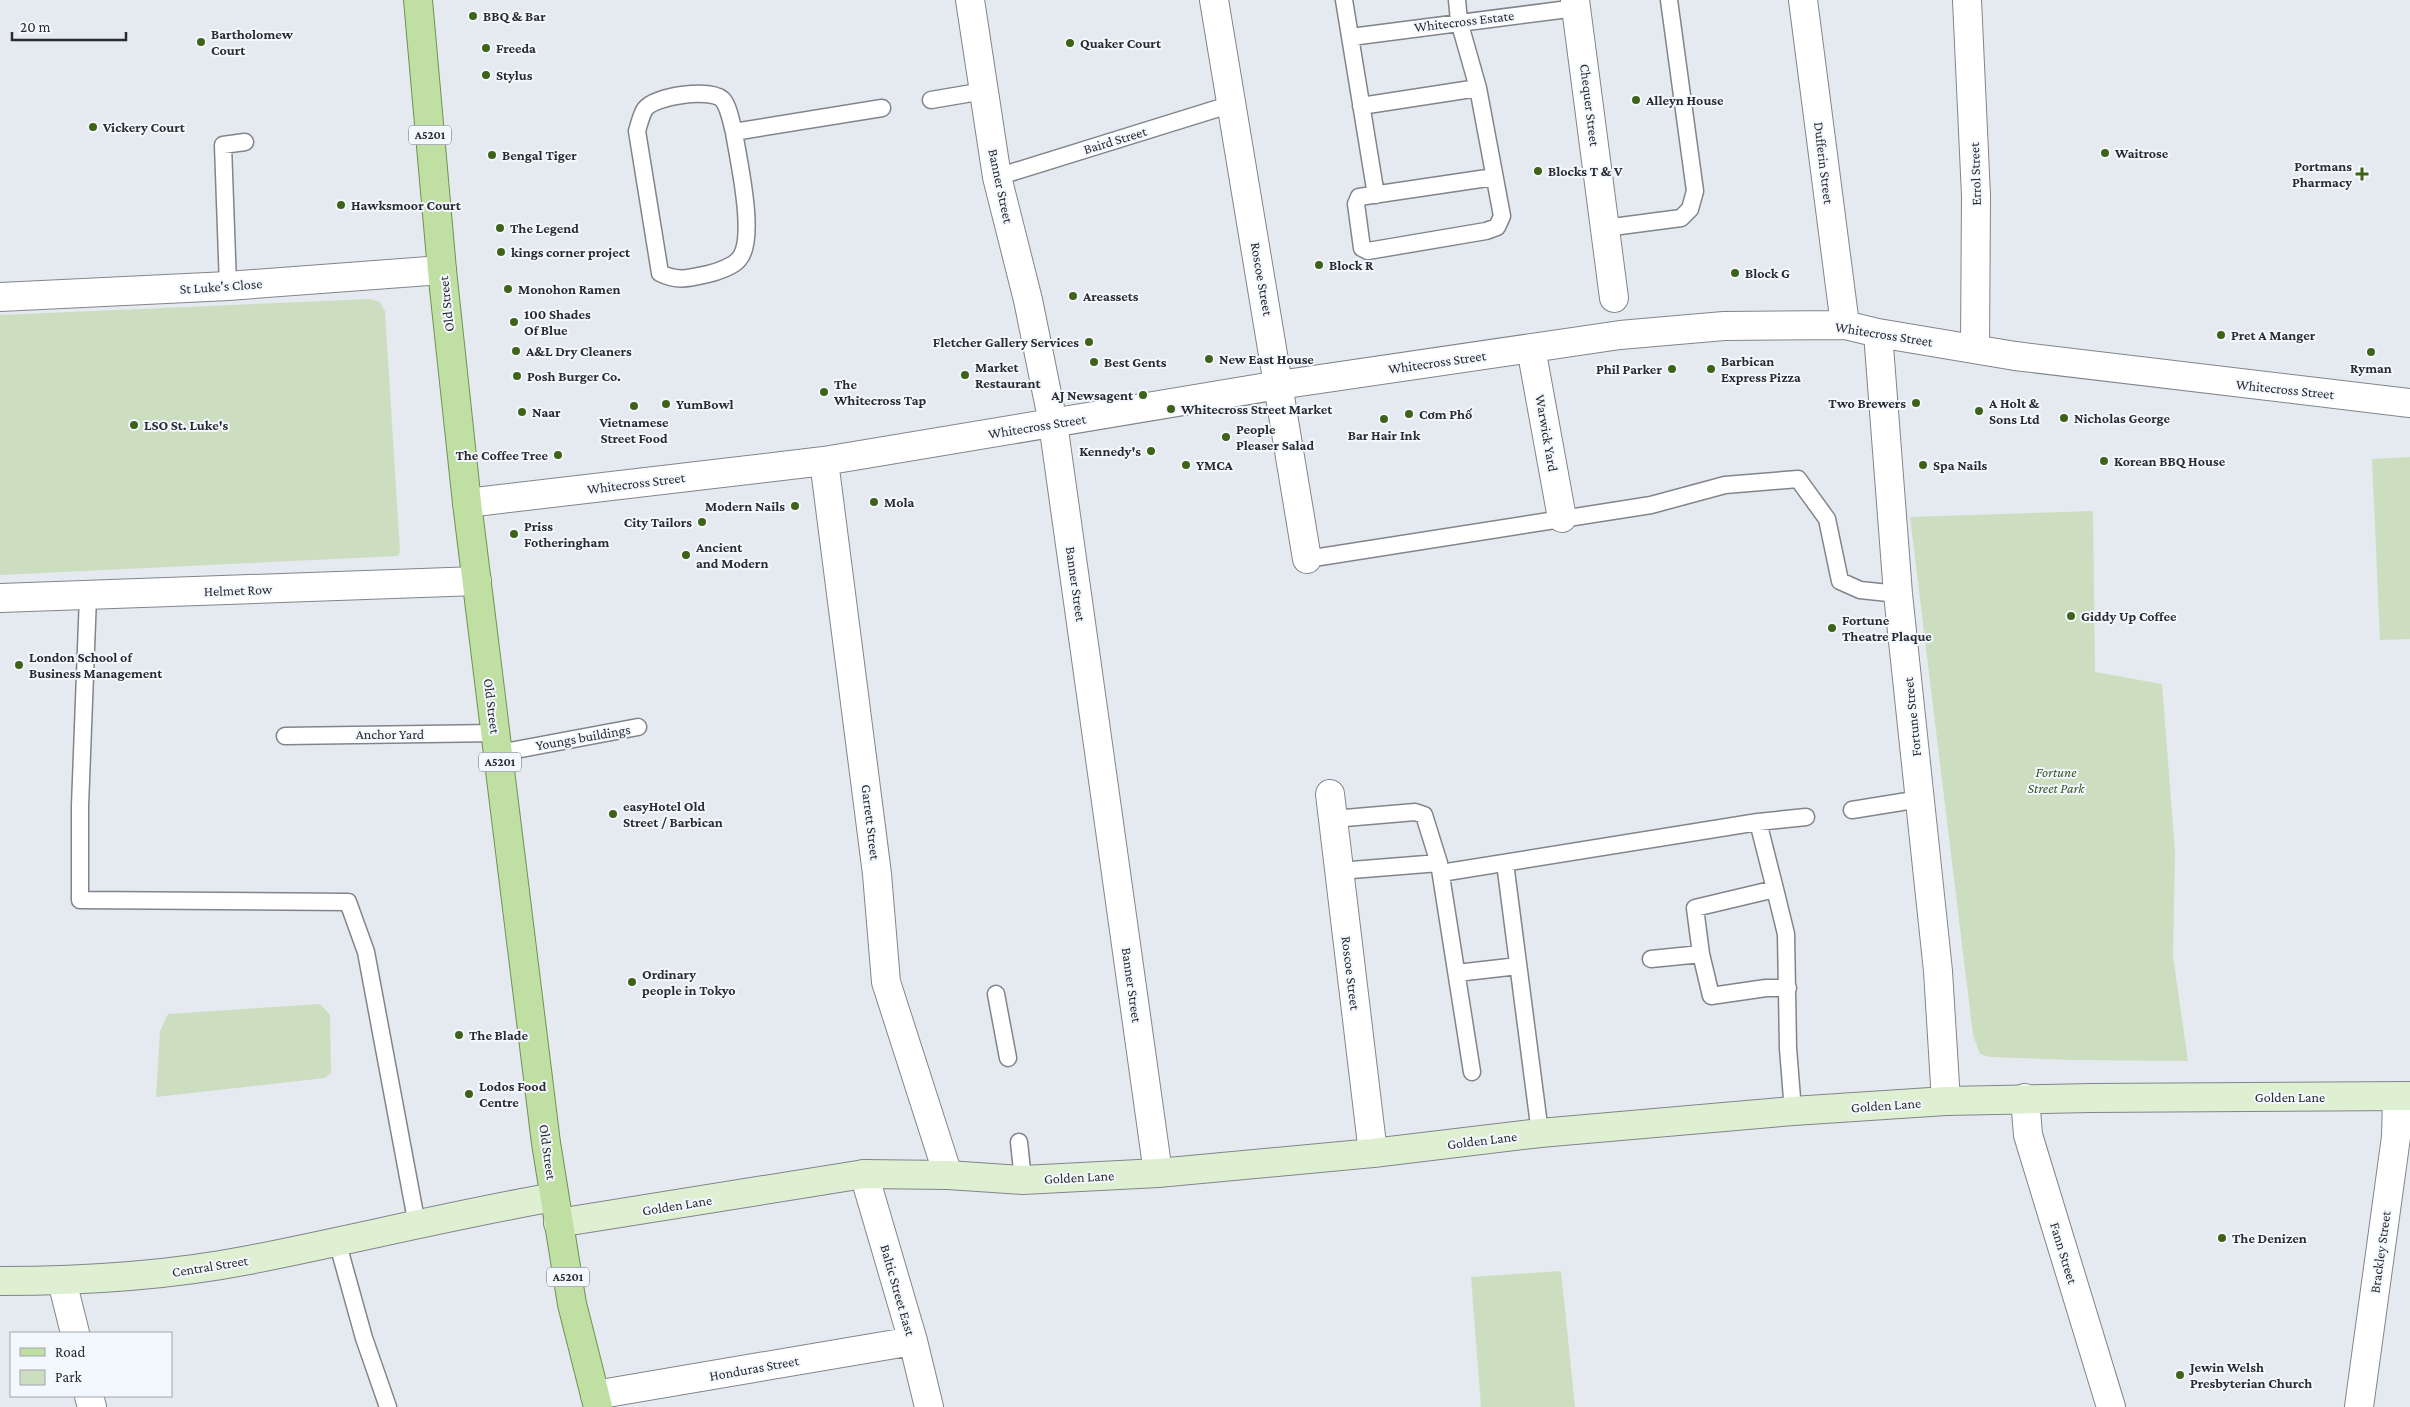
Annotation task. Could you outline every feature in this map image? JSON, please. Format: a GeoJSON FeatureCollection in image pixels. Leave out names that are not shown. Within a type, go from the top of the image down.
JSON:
{"type":"FeatureCollection","features":[{"type":"Feature","properties":{"kind":"main road","name":"Old Street"},"geometry":{"type":"LineString","coordinates":[[418,0],[442,270],[467,503],[556,1210],[576,1322],[597,1401]]}},
{"type":"Feature","properties":{"kind":"street","name":"Banner Street"},"geometry":{"type":"LineString","coordinates":[[970,0],[997,177],[1028,300],[1053,424],[1158,1173]]}},
{"type":"Feature","properties":{"kind":"street","name":"Roscoe Street"},"geometry":{"type":"LineString","coordinates":[[1214,0],[1280,385],[1307,559]]}},
{"type":"Feature","properties":{"kind":"street","name":"Dufferin Street"},"geometry":{"type":"LineString","coordinates":[[1803,0],[1845,325]]}},
{"type":"Feature","properties":{"kind":"street","name":"Errol Street"},"geometry":{"type":"LineString","coordinates":[[1967,0],[1976,196],[1975,349]]}},
{"type":"Feature","properties":{"kind":"street","name":"Chequer Street"},"geometry":{"type":"LineString","coordinates":[[1576,4],[1614,298]]}},
{"type":"Feature","properties":{"kind":"street","name":"St Luke's Close"},"geometry":{"type":"LineString","coordinates":[[0,297],[228,286],[442,270]]}},
{"type":"Feature","properties":{"kind":"street","name":"Whitecross Street"},"geometry":{"type":"LineString","coordinates":[[467,503],[824,461],[1280,385],[1620,335],[1724,326],[1845,325],[1878,333],[1975,349],[2211,381],[2410,402]]}},
{"type":"Feature","properties":{"kind":"street","name":"Fortune Street"},"geometry":{"type":"LineString","coordinates":[[1878,333],[1898,594],[1938,971],[1946,1101]]}},
{"type":"Feature","properties":{"kind":"street","name":"Warwick Yard"},"geometry":{"type":"LineString","coordinates":[[1531,348],[1562,518]]}},
{"type":"Feature","properties":{"kind":"street","name":"Garrett Street"},"geometry":{"type":"LineString","coordinates":[[824,461],[877,874],[886,982],[948,1176]]}},
{"type":"Feature","properties":{"kind":"street","name":"Helmet Row"},"geometry":{"type":"LineString","coordinates":[[0,598],[476,581]]}},
{"type":"Feature","properties":{"kind":"street","name":"Roscoe Street"},"geometry":{"type":"LineString","coordinates":[[1331,806],[1373,1153]]}},
{"type":"Feature","properties":{"kind":"street","name":"Golden Lane"},"geometry":{"type":"LineString","coordinates":[[556,1210],[864,1174],[1023,1180],[1158,1173],[1373,1153],[1540,1133],[1793,1111],[1946,1101],[2025,1098],[2404,1096]]}},
{"type":"Feature","properties":{"kind":"street","name":"Brackley Street"},"geometry":{"type":"LineString","coordinates":[[2359,1407],[2396,1137],[2404,1096]]}},
{"type":"Feature","properties":{"kind":"street","name":"Fann Street"},"geometry":{"type":"LineString","coordinates":[[2025,1098],[2028,1135],[2111,1407]]}},
{"type":"Feature","properties":{"kind":"street","name":"Baltic Street East"},"geometry":{"type":"LineString","coordinates":[[864,1174],[912,1341],[928,1407]]}},
{"type":"Feature","properties":{"kind":"street","name":"Central Street"},"geometry":{"type":"LineString","coordinates":[[0,1281],[62,1281],[173,1271],[249,1260],[337,1240],[417,1225],[556,1210]]}},
{"type":"Feature","properties":{"kind":"street"},"geometry":{"type":"LineString","coordinates":[[62,1281],[74,1332]]}},
{"type":"Feature","properties":{"kind":"street","name":"Honduras Street"},"geometry":{"type":"LineString","coordinates":[[597,1401],[912,1341]]}},
{"type":"Feature","properties":{"kind":"lane"},"geometry":{"type":"LineString","coordinates":[[1344,0],[1376,195]]}},
{"type":"Feature","properties":{"kind":"lane"},"geometry":{"type":"LineString","coordinates":[[1457,0],[1459,21],[1478,88],[1502,216],[1497,227],[1486,231],[1368,251],[1362,248],[1356,204],[1359,197],[1494,177]]}},
{"type":"Feature","properties":{"kind":"lane"},"geometry":{"type":"LineString","coordinates":[[1605,228],[1681,218],[1690,208],[1695,191],[1669,0]]}},
{"type":"Feature","properties":{"kind":"lane","name":"Whitecross Estate"},"geometry":{"type":"LineString","coordinates":[[1351,37],[1576,4]]}},
{"type":"Feature","properties":{"kind":"lane"},"geometry":{"type":"LineString","coordinates":[[1361,106],[1478,88]]}},
{"type":"Feature","properties":{"kind":"lane"},"geometry":{"type":"LineString","coordinates":[[931,100],[984,91]]}},
{"type":"Feature","properties":{"kind":"lane"},"geometry":{"type":"LineString","coordinates":[[704,93],[722,99],[727,108],[734,132],[747,220],[747,243],[739,260],[714,272],[682,279],[671,279],[660,273],[637,131],[645,109],[656,100],[704,93]]}},
{"type":"Feature","properties":{"kind":"lane","name":"Baird Street"},"geometry":{"type":"LineString","coordinates":[[997,177],[1232,104]]}},
{"type":"Feature","properties":{"kind":"lane"},"geometry":{"type":"LineString","coordinates":[[734,132],[882,108]]}},
{"type":"Feature","properties":{"kind":"lane"},"geometry":{"type":"LineString","coordinates":[[228,286],[223,145],[245,142]]}},
{"type":"Feature","properties":{"kind":"lane"},"geometry":{"type":"LineString","coordinates":[[1307,559],[1652,505],[1725,485],[1798,479],[1827,520],[1840,581],[1860,590],[1898,594]]}},
{"type":"Feature","properties":{"kind":"lane"},"geometry":{"type":"LineString","coordinates":[[88,596],[80,806],[80,900],[348,902],[366,952],[417,1225]]}},
{"type":"Feature","properties":{"kind":"lane","name":"Youngs buildings"},"geometry":{"type":"LineString","coordinates":[[497,743],[638,727]]}},
{"type":"Feature","properties":{"kind":"lane","name":"Anchor Yard"},"geometry":{"type":"LineString","coordinates":[[285,736],[497,743]]}},
{"type":"Feature","properties":{"kind":"lane"},"geometry":{"type":"LineString","coordinates":[[1852,810],[1920,799]]}},
{"type":"Feature","properties":{"kind":"lane"},"geometry":{"type":"LineString","coordinates":[[1331,806],[1415,812],[1424,815],[1440,868],[1472,1072]]}},
{"type":"Feature","properties":{"kind":"lane"},"geometry":{"type":"LineString","coordinates":[[1339,870],[1440,868],[1506,864],[1758,822],[1806,817]]}},
{"type":"Feature","properties":{"kind":"lane"},"geometry":{"type":"LineString","coordinates":[[1758,822],[1786,934],[1788,1048],[1793,1111]]}},
{"type":"Feature","properties":{"kind":"lane"},"geometry":{"type":"LineString","coordinates":[[1506,864],[1540,1133]]}},
{"type":"Feature","properties":{"kind":"lane"},"geometry":{"type":"LineString","coordinates":[[1775,889],[1751,896],[1696,906],[1694,912],[1711,996],[1766,988],[1788,988]]}},
{"type":"Feature","properties":{"kind":"lane"},"geometry":{"type":"LineString","coordinates":[[1651,959],[1701,954]]}},
{"type":"Feature","properties":{"kind":"lane"},"geometry":{"type":"LineString","coordinates":[[1457,973],[1518,966]]}},
{"type":"Feature","properties":{"kind":"lane"},"geometry":{"type":"LineString","coordinates":[[996,994],[1008,1058]]}},
{"type":"Feature","properties":{"kind":"lane"},"geometry":{"type":"LineString","coordinates":[[1019,1142],[1023,1180]]}},
{"type":"Feature","properties":{"kind":"lane"},"geometry":{"type":"LineString","coordinates":[[337,1240],[364,1338],[388,1407]]}},
{"type":"Feature","properties":{"kind":"green space"},"geometry":{"type":"Polygon","coordinates":[[[370,299],[380,302],[385,311],[400,552],[398,556],[0,575],[0,315],[370,299]]]}},
{"type":"Feature","properties":{"kind":"green space"},"geometry":{"type":"Polygon","coordinates":[[[2410,457],[2410,639],[2380,640],[2372,459],[2410,457]]]}},
{"type":"Feature","properties":{"kind":"green space","name":"Fortune Street Park"},"geometry":{"type":"Polygon","coordinates":[[[2093,511],[2095,672],[2162,684],[2175,852],[2173,956],[2188,1061],[1990,1057],[1980,1054],[1973,1035],[1910,517],[2093,511]]]}},
{"type":"Feature","properties":{"kind":"green space"},"geometry":{"type":"Polygon","coordinates":[[[320,1004],[330,1015],[331,1073],[325,1078],[156,1097],[160,1031],[168,1014],[320,1004]]]}},
{"type":"Feature","properties":{"kind":"green space"},"geometry":{"type":"Polygon","coordinates":[[[1561,1271],[1575,1407],[1481,1407],[1471,1277],[1561,1271]]]}},
{"type":"Feature","properties":{"kind":"place","name":"BBQ & Bar"},"geometry":{"type":"Point","coordinates":[473,16]}},
{"type":"Feature","properties":{"kind":"place","name":"Bartholomew Court"},"geometry":{"type":"Point","coordinates":[201,42]}},
{"type":"Feature","properties":{"kind":"place","name":"Quaker Court"},"geometry":{"type":"Point","coordinates":[1070,43]}},
{"type":"Feature","properties":{"kind":"place","name":"Freeda"},"geometry":{"type":"Point","coordinates":[486,48]}},
{"type":"Feature","properties":{"kind":"place","name":"Stylus"},"geometry":{"type":"Point","coordinates":[486,75]}},
{"type":"Feature","properties":{"kind":"place","name":"Alleyn House"},"geometry":{"type":"Point","coordinates":[1636,100]}},
{"type":"Feature","properties":{"kind":"place","name":"Vickery Court"},"geometry":{"type":"Point","coordinates":[93,127]}},
{"type":"Feature","properties":{"kind":"place","name":"Waitrose"},"geometry":{"type":"Point","coordinates":[2105,153]}},
{"type":"Feature","properties":{"kind":"place","name":"Bengal Tiger"},"geometry":{"type":"Point","coordinates":[492,155]}},
{"type":"Feature","properties":{"kind":"place","name":"Blocks T & V"},"geometry":{"type":"Point","coordinates":[1538,171]}},
{"type":"Feature","properties":{"kind":"place","name":"Portmans Pharmacy"},"geometry":{"type":"Point","coordinates":[2362,174]}},
{"type":"Feature","properties":{"kind":"place","name":"Hawksmoor Court"},"geometry":{"type":"Point","coordinates":[341,205]}},
{"type":"Feature","properties":{"kind":"place","name":"The Legend"},"geometry":{"type":"Point","coordinates":[500,228]}},
{"type":"Feature","properties":{"kind":"place","name":"kings corner project"},"geometry":{"type":"Point","coordinates":[501,252]}},
{"type":"Feature","properties":{"kind":"place","name":"Block R"},"geometry":{"type":"Point","coordinates":[1319,265]}},
{"type":"Feature","properties":{"kind":"place","name":"Block G"},"geometry":{"type":"Point","coordinates":[1735,273]}},
{"type":"Feature","properties":{"kind":"place","name":"Monohon Ramen"},"geometry":{"type":"Point","coordinates":[508,289]}},
{"type":"Feature","properties":{"kind":"place","name":"Areassets"},"geometry":{"type":"Point","coordinates":[1073,296]}},
{"type":"Feature","properties":{"kind":"place","name":"100 Shades Of Blue"},"geometry":{"type":"Point","coordinates":[514,322]}},
{"type":"Feature","properties":{"kind":"place","name":"Pret A Manger"},"geometry":{"type":"Point","coordinates":[2221,335]}},
{"type":"Feature","properties":{"kind":"place","name":"Fletcher Gallery Services"},"geometry":{"type":"Point","coordinates":[1089,342]}},
{"type":"Feature","properties":{"kind":"place","name":"A&L Dry Cleaners"},"geometry":{"type":"Point","coordinates":[516,351]}},
{"type":"Feature","properties":{"kind":"place","name":"Ryman"},"geometry":{"type":"Point","coordinates":[2371,352]}},
{"type":"Feature","properties":{"kind":"place","name":"New East House"},"geometry":{"type":"Point","coordinates":[1209,359]}},
{"type":"Feature","properties":{"kind":"place","name":"Best Gents"},"geometry":{"type":"Point","coordinates":[1094,362]}},
{"type":"Feature","properties":{"kind":"place","name":"Phil Parker"},"geometry":{"type":"Point","coordinates":[1672,369]}},
{"type":"Feature","properties":{"kind":"place","name":"Barbican Express Pizza"},"geometry":{"type":"Point","coordinates":[1711,369]}},
{"type":"Feature","properties":{"kind":"place","name":"Market Restaurant"},"geometry":{"type":"Point","coordinates":[965,375]}},
{"type":"Feature","properties":{"kind":"place","name":"Posh Burger Co."},"geometry":{"type":"Point","coordinates":[517,376]}},
{"type":"Feature","properties":{"kind":"place","name":"The Whitecross Tap"},"geometry":{"type":"Point","coordinates":[824,392]}},
{"type":"Feature","properties":{"kind":"place","name":"AJ Newsagent"},"geometry":{"type":"Point","coordinates":[1143,395]}},
{"type":"Feature","properties":{"kind":"place","name":"Two Brewers"},"geometry":{"type":"Point","coordinates":[1916,403]}},
{"type":"Feature","properties":{"kind":"place","name":"YumBowl"},"geometry":{"type":"Point","coordinates":[666,404]}},
{"type":"Feature","properties":{"kind":"place","name":"Vietnamese Street Food"},"geometry":{"type":"Point","coordinates":[634,406]}},
{"type":"Feature","properties":{"kind":"place","name":"Whitecross Street Market"},"geometry":{"type":"Point","coordinates":[1171,409]}},
{"type":"Feature","properties":{"kind":"place","name":"A Holt & Sons Ltd"},"geometry":{"type":"Point","coordinates":[1979,411]}},
{"type":"Feature","properties":{"kind":"place","name":"Naar"},"geometry":{"type":"Point","coordinates":[522,412]}},
{"type":"Feature","properties":{"kind":"place","name":"Cơm Phố"},"geometry":{"type":"Point","coordinates":[1409,414]}},
{"type":"Feature","properties":{"kind":"place","name":"Nicholas George"},"geometry":{"type":"Point","coordinates":[2064,418]}},
{"type":"Feature","properties":{"kind":"place","name":"Bar Hair Ink"},"geometry":{"type":"Point","coordinates":[1384,419]}},
{"type":"Feature","properties":{"kind":"place","name":"LSO St. Luke's"},"geometry":{"type":"Point","coordinates":[134,425]}},
{"type":"Feature","properties":{"kind":"place","name":"People Pleaser Salad"},"geometry":{"type":"Point","coordinates":[1226,437]}},
{"type":"Feature","properties":{"kind":"place","name":"Kennedy's"},"geometry":{"type":"Point","coordinates":[1151,451]}},
{"type":"Feature","properties":{"kind":"place","name":"The Coffee Tree"},"geometry":{"type":"Point","coordinates":[558,455]}},
{"type":"Feature","properties":{"kind":"place","name":"Korean BBQ House"},"geometry":{"type":"Point","coordinates":[2104,461]}},
{"type":"Feature","properties":{"kind":"place","name":"YMCA"},"geometry":{"type":"Point","coordinates":[1186,465]}},
{"type":"Feature","properties":{"kind":"place","name":"Spa Nails"},"geometry":{"type":"Point","coordinates":[1923,465]}},
{"type":"Feature","properties":{"kind":"place","name":"Mola"},"geometry":{"type":"Point","coordinates":[874,502]}},
{"type":"Feature","properties":{"kind":"place","name":"Modern Nails"},"geometry":{"type":"Point","coordinates":[795,506]}},
{"type":"Feature","properties":{"kind":"place","name":"City Tailors"},"geometry":{"type":"Point","coordinates":[702,522]}},
{"type":"Feature","properties":{"kind":"place","name":"Priss Fotheringham"},"geometry":{"type":"Point","coordinates":[514,534]}},
{"type":"Feature","properties":{"kind":"place","name":"Ancient and Modern"},"geometry":{"type":"Point","coordinates":[686,555]}},
{"type":"Feature","properties":{"kind":"place","name":"Giddy Up Coffee"},"geometry":{"type":"Point","coordinates":[2071,616]}},
{"type":"Feature","properties":{"kind":"place","name":"Fortune Theatre Plaque"},"geometry":{"type":"Point","coordinates":[1832,628]}},
{"type":"Feature","properties":{"kind":"place","name":"London School of Business Management"},"geometry":{"type":"Point","coordinates":[19,665]}},
{"type":"Feature","properties":{"kind":"place","name":"easyHotel Old Street / Barbican"},"geometry":{"type":"Point","coordinates":[613,814]}},
{"type":"Feature","properties":{"kind":"place","name":"Ordinary people in Tokyo"},"geometry":{"type":"Point","coordinates":[632,982]}},
{"type":"Feature","properties":{"kind":"place","name":"The Blade"},"geometry":{"type":"Point","coordinates":[459,1035]}},
{"type":"Feature","properties":{"kind":"place","name":"Lodos Food Centre"},"geometry":{"type":"Point","coordinates":[469,1094]}},
{"type":"Feature","properties":{"kind":"place","name":"The Denizen"},"geometry":{"type":"Point","coordinates":[2222,1238]}},
{"type":"Feature","properties":{"kind":"place","name":"Jewin Welsh Presbyterian Church"},"geometry":{"type":"Point","coordinates":[2180,1375]}}]}
